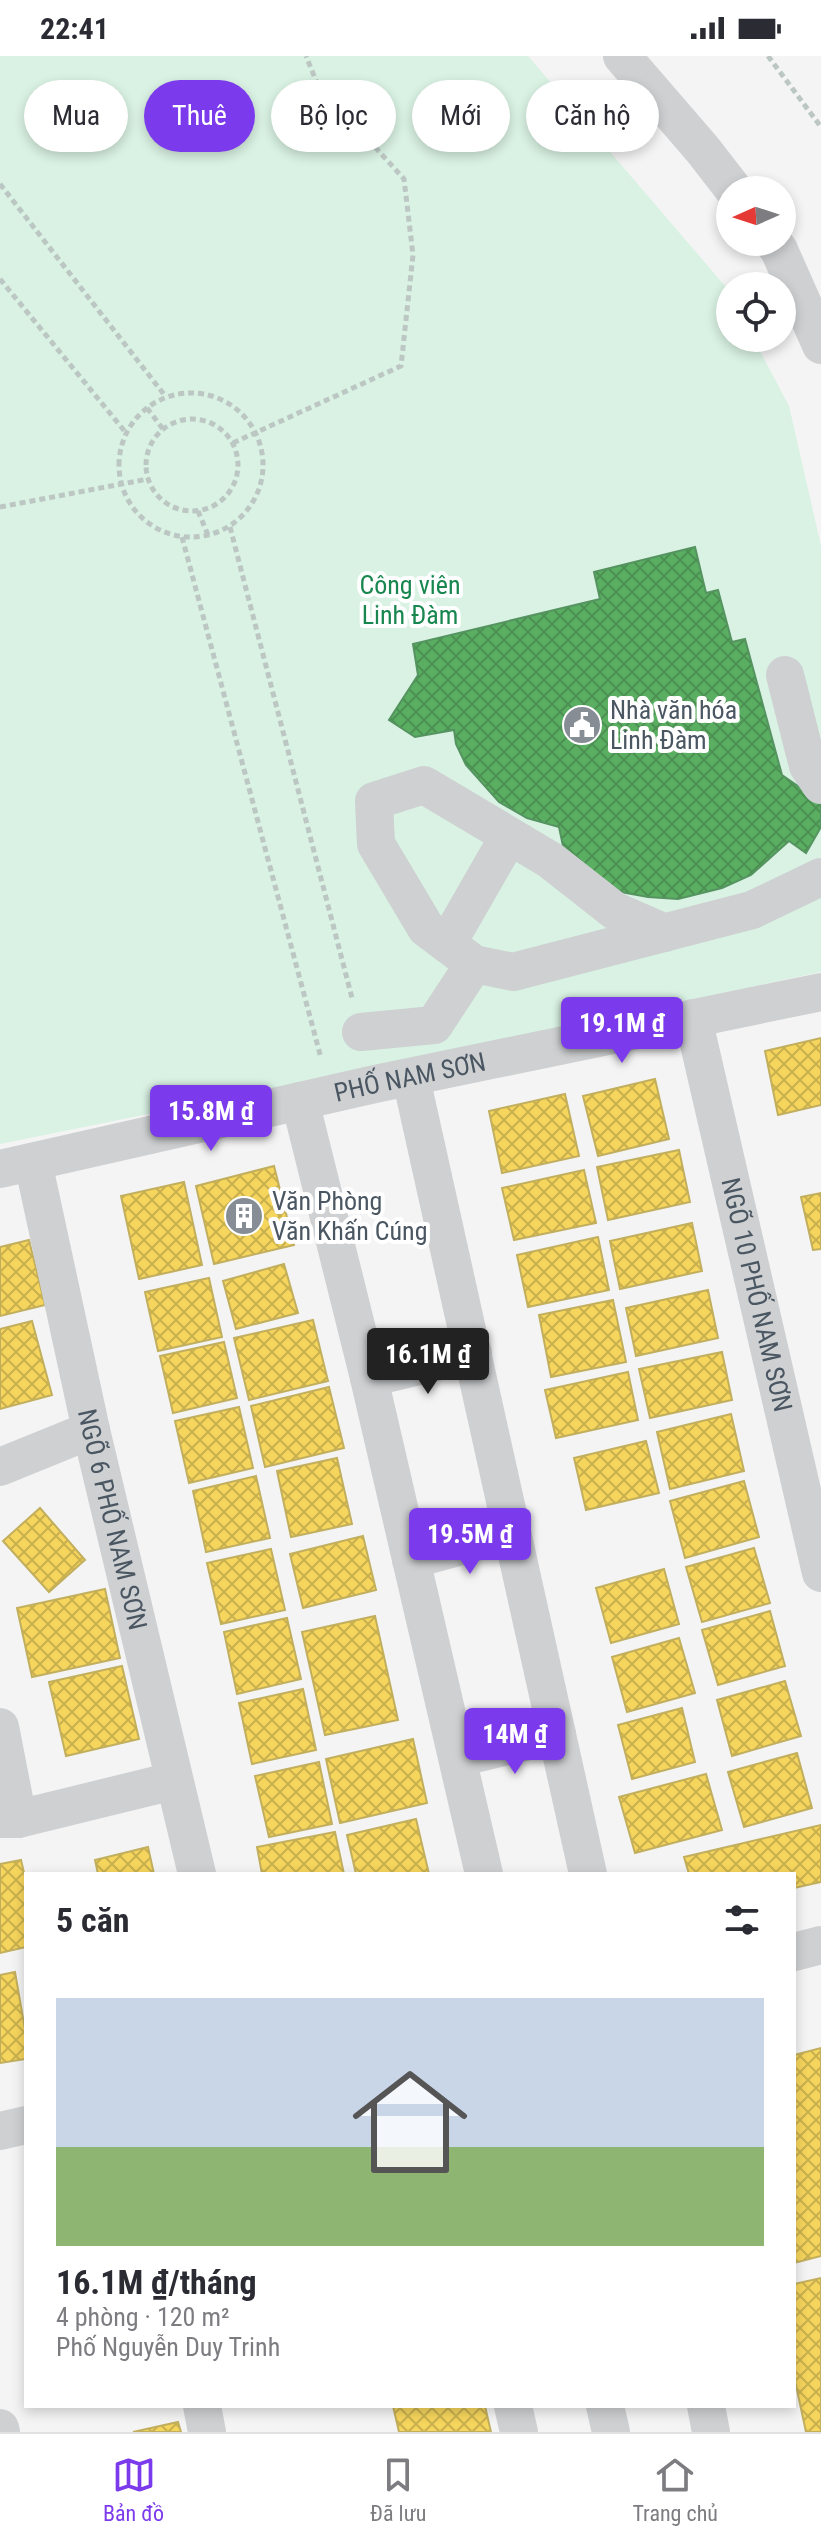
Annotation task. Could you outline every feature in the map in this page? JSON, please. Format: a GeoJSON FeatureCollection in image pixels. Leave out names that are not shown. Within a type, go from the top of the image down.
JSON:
{"type":"FeatureCollection","features":[{"type":"Feature","properties":{"kind":"street"},"geometry":{"type":"LineString","coordinates":[[622,56],[723,176]]}},
{"type":"Feature","properties":{"kind":"street"},"geometry":{"type":"LineString","coordinates":[[780,256],[821,345]]}},
{"type":"Feature","properties":{"kind":"street"},"geometry":{"type":"LineString","coordinates":[[785,675],[808,766],[821,785]]}},
{"type":"Feature","properties":{"kind":"street"},"geometry":{"type":"LineString","coordinates":[[665,933],[615,911],[550,860],[424,785],[374,801],[376,844],[426,928],[460,954],[513,972],[665,933],[752,910],[821,877]]}},
{"type":"Feature","properties":{"kind":"street"},"geometry":{"type":"LineString","coordinates":[[361,1032],[434,1025],[509,836]]}},
{"type":"Feature","properties":{"kind":"street","name":"PHỐ NAM SƠN"},"geometry":{"type":"LineString","coordinates":[[16,1166],[316,1098],[821,992]]}},
{"type":"Feature","properties":{"kind":"street","name":"NGÕ 10 PHỐ NAM SƠN"},"geometry":{"type":"LineString","coordinates":[[693,1018],[821,1573]]}},
{"type":"Feature","properties":{"kind":"street"},"geometry":{"type":"LineString","coordinates":[[411,1078],[588,1872]]}},
{"type":"Feature","properties":{"kind":"street"},"geometry":{"type":"LineString","coordinates":[[316,1098],[369,1378],[484,1872]]}},
{"type":"Feature","properties":{"kind":"street","name":"NGÕ 6 PHỐ NAM SƠN"},"geometry":{"type":"LineString","coordinates":[[16,1166],[91,1430],[196,1872]]}},
{"type":"Feature","properties":{"kind":"street"},"geometry":{"type":"LineString","coordinates":[[369,1378],[473,1353]]}},
{"type":"Feature","properties":{"kind":"street"},"geometry":{"type":"LineString","coordinates":[[0,1467],[91,1430]]}},
{"type":"Feature","properties":{"kind":"street"},"geometry":{"type":"LineString","coordinates":[[411,1560],[512,1532]]}},
{"type":"Feature","properties":{"kind":"street"},"geometry":{"type":"LineString","coordinates":[[0,1727],[9,1819],[173,1781]]}},
{"type":"Feature","properties":{"kind":"street"},"geometry":{"type":"LineString","coordinates":[[458,1758],[557,1734]]}},
{"type":"Feature","properties":{"kind":"street"},"geometry":{"type":"LineString","coordinates":[[796,1951],[821,1945]]}},
{"type":"Feature","properties":{"kind":"street"},"geometry":{"type":"LineString","coordinates":[[0,2131],[24,2125]]}},
{"type":"Feature","properties":{"kind":"street"},"geometry":{"type":"LineString","coordinates":[[202,2408],[207,2432]]}},
{"type":"Feature","properties":{"kind":"street"},"geometry":{"type":"LineString","coordinates":[[513,2408],[519,2432]]}},
{"type":"Feature","properties":{"kind":"street"},"geometry":{"type":"LineString","coordinates":[[605,2408],[611,2432]]}},
{"type":"Feature","properties":{"kind":"street"},"geometry":{"type":"LineString","coordinates":[[706,2408],[711,2432]]}},
{"type":"Feature","properties":{"kind":"path"},"geometry":{"type":"LineString","coordinates":[[233,443],[401,366],[413,255],[404,179],[317,83],[306,56]]}},
{"type":"Feature","properties":{"kind":"path"},"geometry":{"type":"LineString","coordinates":[[768,56],[821,127]]}},
{"type":"Feature","properties":{"kind":"path"},"geometry":{"type":"LineString","coordinates":[[0,184],[166,397]]}},
{"type":"Feature","properties":{"kind":"path"},"geometry":{"type":"LineString","coordinates":[[0,279],[127,434]]}},
{"type":"Feature","properties":{"kind":"path"},"geometry":{"type":"LineString","coordinates":[[186,393],[208,395],[227,403],[244,416],[256,433],[263,454],[263,475],[257,495],[245,513],[230,527],[208,535],[182,537],[162,532],[144,520],[130,504],[121,484],[119,463],[127,434],[132,423],[147,408],[166,397],[186,393]]}},
{"type":"Feature","properties":{"kind":"path"},"geometry":{"type":"LineString","coordinates":[[147,408],[163,429]]}},
{"type":"Feature","properties":{"kind":"path"},"geometry":{"type":"LineString","coordinates":[[197,419],[218,426],[233,443],[239,464],[233,487],[219,503],[187,512],[166,504],[158,497],[148,479],[146,455],[163,429],[174,422],[197,419]]}},
{"type":"Feature","properties":{"kind":"path"},"geometry":{"type":"LineString","coordinates":[[0,507],[148,479]]}},
{"type":"Feature","properties":{"kind":"path"},"geometry":{"type":"LineString","coordinates":[[198,511],[208,535]]}},
{"type":"Feature","properties":{"kind":"path"},"geometry":{"type":"LineString","coordinates":[[230,527],[361,1032]]}},
{"type":"Feature","properties":{"kind":"path"},"geometry":{"type":"LineString","coordinates":[[182,537],[316,1098]]}},
{"type":"Feature","properties":{"kind":"green space","name":"Công viên Linh Đàm"},"geometry":{"type":"Polygon","coordinates":[[[0,56],[528,56],[549,80],[526,80],[526,152],[610,152],[716,275],[716,352],[760,352],[789,406],[821,546],[821,972],[0,1144],[0,56]]]}},
{"type":"Feature","properties":{"kind":"building: Nhà ở"},"geometry":{"type":"Polygon","coordinates":[[[821,1038],[821,1105],[778,1115],[765,1051],[821,1038]]]}},
{"type":"Feature","properties":{"kind":"building: Nhà ở"},"geometry":{"type":"Polygon","coordinates":[[[655,1079],[669,1139],[598,1156],[583,1096],[655,1079]]]}},
{"type":"Feature","properties":{"kind":"building: Nhà ở"},"geometry":{"type":"Polygon","coordinates":[[[565,1094],[579,1156],[502,1173],[489,1111],[565,1094]]]}},
{"type":"Feature","properties":{"kind":"building: Nhà ở"},"geometry":{"type":"Polygon","coordinates":[[[679,1150],[690,1202],[608,1220],[597,1167],[679,1150]]]}},
{"type":"Feature","properties":{"kind":"building: Nhà ở","name":"Văn Phòng Văn Khấn Cúng"},"geometry":{"type":"Polygon","coordinates":[[[274,1166],[294,1245],[214,1264],[196,1186],[274,1166]]]}},
{"type":"Feature","properties":{"kind":"building: Nhà ở"},"geometry":{"type":"Polygon","coordinates":[[[584,1170],[596,1223],[514,1240],[502,1188],[584,1170]]]}},
{"type":"Feature","properties":{"kind":"building: Nhà ở"},"geometry":{"type":"Polygon","coordinates":[[[184,1182],[202,1265],[139,1279],[121,1196],[184,1182]]]}},
{"type":"Feature","properties":{"kind":"building: Nhà ở"},"geometry":{"type":"Polygon","coordinates":[[[821,1193],[821,1249],[813,1250],[801,1197],[821,1193]]]}},
{"type":"Feature","properties":{"kind":"building: Nhà ở"},"geometry":{"type":"Polygon","coordinates":[[[692,1223],[702,1271],[620,1289],[610,1241],[692,1223]]]}},
{"type":"Feature","properties":{"kind":"building: Nhà ở"},"geometry":{"type":"Polygon","coordinates":[[[598,1237],[609,1290],[528,1307],[517,1255],[598,1237]]]}},
{"type":"Feature","properties":{"kind":"building: Nhà ở"},"geometry":{"type":"Polygon","coordinates":[[[29,1240],[45,1305],[0,1316],[0,1247],[29,1240]]]}},
{"type":"Feature","properties":{"kind":"building: Nhà ở"},"geometry":{"type":"Polygon","coordinates":[[[284,1264],[298,1313],[236,1329],[223,1281],[284,1264]]]}},
{"type":"Feature","properties":{"kind":"building: Nhà ở"},"geometry":{"type":"Polygon","coordinates":[[[209,1278],[222,1337],[158,1351],[145,1292],[209,1278]]]}},
{"type":"Feature","properties":{"kind":"building: Nhà ở"},"geometry":{"type":"Polygon","coordinates":[[[708,1290],[718,1338],[636,1356],[626,1308],[708,1290]]]}},
{"type":"Feature","properties":{"kind":"building: Nhà ở"},"geometry":{"type":"Polygon","coordinates":[[[613,1300],[626,1362],[551,1377],[539,1315],[613,1300]]]}},
{"type":"Feature","properties":{"kind":"building: Nhà ở"},"geometry":{"type":"Polygon","coordinates":[[[313,1320],[328,1381],[249,1400],[234,1338],[313,1320]]]}},
{"type":"Feature","properties":{"kind":"building: Nhà ở"},"geometry":{"type":"Polygon","coordinates":[[[32,1321],[52,1395],[0,1409],[0,1329],[32,1321]]]}},
{"type":"Feature","properties":{"kind":"building: Nhà ở"},"geometry":{"type":"Polygon","coordinates":[[[224,1342],[237,1398],[173,1413],[160,1356],[224,1342]]]}},
{"type":"Feature","properties":{"kind":"building: Nhà ở"},"geometry":{"type":"Polygon","coordinates":[[[722,1352],[732,1400],[650,1418],[639,1369],[722,1352]]]}},
{"type":"Feature","properties":{"kind":"building: Nhà ở"},"geometry":{"type":"Polygon","coordinates":[[[628,1372],[638,1420],[556,1438],[545,1390],[628,1372]]]}},
{"type":"Feature","properties":{"kind":"building: Nhà ở"},"geometry":{"type":"Polygon","coordinates":[[[329,1387],[344,1448],[265,1467],[251,1406],[329,1387]]]}},
{"type":"Feature","properties":{"kind":"building: Nhà ở"},"geometry":{"type":"Polygon","coordinates":[[[239,1407],[253,1468],[189,1483],[175,1421],[239,1407]]]}},
{"type":"Feature","properties":{"kind":"building: Nhà ở"},"geometry":{"type":"Polygon","coordinates":[[[731,1414],[744,1471],[670,1489],[657,1432],[731,1414]]]}},
{"type":"Feature","properties":{"kind":"building: Nhà ở"},"geometry":{"type":"Polygon","coordinates":[[[646,1441],[659,1493],[586,1510],[574,1458],[646,1441]]]}},
{"type":"Feature","properties":{"kind":"building: Nhà ở"},"geometry":{"type":"Polygon","coordinates":[[[337,1458],[352,1524],[291,1537],[277,1471],[337,1458]]]}},
{"type":"Feature","properties":{"kind":"building: Nhà ở"},"geometry":{"type":"Polygon","coordinates":[[[256,1476],[270,1538],[206,1552],[193,1491],[256,1476]]]}},
{"type":"Feature","properties":{"kind":"building: Nhà ở"},"geometry":{"type":"Polygon","coordinates":[[[744,1481],[759,1537],[685,1558],[670,1501],[744,1481]]]}},
{"type":"Feature","properties":{"kind":"building: Nhà ở"},"geometry":{"type":"Polygon","coordinates":[[[40,1508],[85,1560],[49,1592],[3,1541],[40,1508]]]}},
{"type":"Feature","properties":{"kind":"building: Nhà ở"},"geometry":{"type":"Polygon","coordinates":[[[363,1536],[376,1590],[303,1608],[290,1554],[363,1536]]]}},
{"type":"Feature","properties":{"kind":"building: Nhà ở"},"geometry":{"type":"Polygon","coordinates":[[[754,1548],[770,1603],[702,1622],[686,1567],[754,1548]]]}},
{"type":"Feature","properties":{"kind":"building: Nhà ở"},"geometry":{"type":"Polygon","coordinates":[[[271,1549],[285,1610],[221,1624],[207,1563],[271,1549]]]}},
{"type":"Feature","properties":{"kind":"building: Nhà ở"},"geometry":{"type":"Polygon","coordinates":[[[664,1569],[679,1624],[611,1643],[596,1588],[664,1569]]]}},
{"type":"Feature","properties":{"kind":"building: Nhà ở"},"geometry":{"type":"Polygon","coordinates":[[[105,1589],[120,1658],[32,1677],[17,1608],[105,1589]]]}},
{"type":"Feature","properties":{"kind":"building: Nhà ở"},"geometry":{"type":"Polygon","coordinates":[[[770,1611],[785,1666],[718,1685],[702,1630],[770,1611]]]}},
{"type":"Feature","properties":{"kind":"building: Nhà ở"},"geometry":{"type":"Polygon","coordinates":[[[375,1616],[398,1720],[325,1735],[302,1632],[375,1616]]]}},
{"type":"Feature","properties":{"kind":"building: Nhà ở"},"geometry":{"type":"Polygon","coordinates":[[[287,1618],[301,1679],[237,1694],[224,1632],[287,1618]]]}},
{"type":"Feature","properties":{"kind":"building: Nhà ở"},"geometry":{"type":"Polygon","coordinates":[[[679,1638],[695,1693],[627,1712],[612,1657],[679,1638]]]}},
{"type":"Feature","properties":{"kind":"building: Nhà ở"},"geometry":{"type":"Polygon","coordinates":[[[122,1666],[139,1739],[66,1756],[49,1682],[122,1666]]]}},
{"type":"Feature","properties":{"kind":"building: Nhà ở"},"geometry":{"type":"Polygon","coordinates":[[[785,1681],[801,1736],[732,1756],[717,1700],[785,1681]]]}},
{"type":"Feature","properties":{"kind":"building: Nhà ở"},"geometry":{"type":"Polygon","coordinates":[[[303,1689],[316,1750],[252,1764],[239,1703],[303,1689]]]}},
{"type":"Feature","properties":{"kind":"building: Nhà ở"},"geometry":{"type":"Polygon","coordinates":[[[682,1708],[695,1762],[632,1779],[618,1725],[682,1708]]]}},
{"type":"Feature","properties":{"kind":"building: Nhà ở"},"geometry":{"type":"Polygon","coordinates":[[[413,1739],[427,1803],[340,1823],[326,1759],[413,1739]]]}},
{"type":"Feature","properties":{"kind":"building: Nhà ở"},"geometry":{"type":"Polygon","coordinates":[[[797,1753],[812,1808],[744,1827],[728,1772],[797,1753]]]}},
{"type":"Feature","properties":{"kind":"building: Nhà ở"},"geometry":{"type":"Polygon","coordinates":[[[319,1762],[332,1824],[269,1837],[255,1776],[319,1762]]]}},
{"type":"Feature","properties":{"kind":"building: Nhà ở"},"geometry":{"type":"Polygon","coordinates":[[[706,1774],[722,1830],[635,1853],[619,1797],[706,1774]]]}},
{"type":"Feature","properties":{"kind":"building: Nhà ở"},"geometry":{"type":"Polygon","coordinates":[[[416,1819],[429,1872],[356,1872],[347,1835],[416,1819]]]}},
{"type":"Feature","properties":{"kind":"building: Nhà ở"},"geometry":{"type":"Polygon","coordinates":[[[821,1825],[821,1882],[796,1888],[796,1872],[688,1872],[684,1857],[821,1825]]]}},
{"type":"Feature","properties":{"kind":"building: Nhà ở"},"geometry":{"type":"Polygon","coordinates":[[[335,1832],[344,1872],[262,1872],[257,1847],[335,1832]]]}},
{"type":"Feature","properties":{"kind":"building: Nhà ở"},"geometry":{"type":"Polygon","coordinates":[[[148,1847],[154,1872],[98,1872],[95,1860],[148,1847]]]}},
{"type":"Feature","properties":{"kind":"building: Nhà ở"},"geometry":{"type":"Polygon","coordinates":[[[21,1860],[24,1873],[24,1947],[0,1953],[0,1864],[21,1860]]]}},
{"type":"Feature","properties":{"kind":"building: Nhà ở"},"geometry":{"type":"Polygon","coordinates":[[[15,1972],[24,2024],[24,2059],[0,2063],[0,1975],[15,1972]]]}},
{"type":"Feature","properties":{"kind":"building: Nhà ở"},"geometry":{"type":"Polygon","coordinates":[[[821,2048],[821,2256],[796,2262],[796,2054],[821,2048]]]}},
{"type":"Feature","properties":{"kind":"building: Nhà ở"},"geometry":{"type":"Polygon","coordinates":[[[821,2278],[821,2432],[806,2432],[796,2385],[796,2284],[821,2278]]]}},
{"type":"Feature","properties":{"kind":"building: Nhà ở"},"geometry":{"type":"Polygon","coordinates":[[[393,2408],[485,2408],[491,2432],[399,2432],[393,2408]]]}},
{"type":"Feature","properties":{"kind":"building: Nhà ở"},"geometry":{"type":"Polygon","coordinates":[[[178,2422],[181,2432],[133,2432],[178,2422]]]}},
{"type":"Feature","properties":{"kind":"building: Công cộng","name":"Nhà văn hóa Linh Đàm"},"geometry":{"type":"Polygon","coordinates":[[[695,547],[706,593],[718,590],[732,642],[745,639],[782,775],[821,802],[821,827],[806,853],[789,841],[751,875],[722,888],[678,899],[648,897],[621,892],[572,859],[563,846],[559,827],[527,818],[499,802],[466,765],[456,744],[454,730],[415,737],[389,720],[418,675],[413,644],[600,599],[594,572],[695,547]]]}},
{"type":"Feature","properties":{"kind":"place","name":"Nhà văn hóa Linh Đàm"},"geometry":{"type":"Point","coordinates":[582,725]}},
{"type":"Feature","properties":{"kind":"place","name":"Văn Phòng Văn Khấn Cúng"},"geometry":{"type":"Point","coordinates":[244,1216]}}]}
